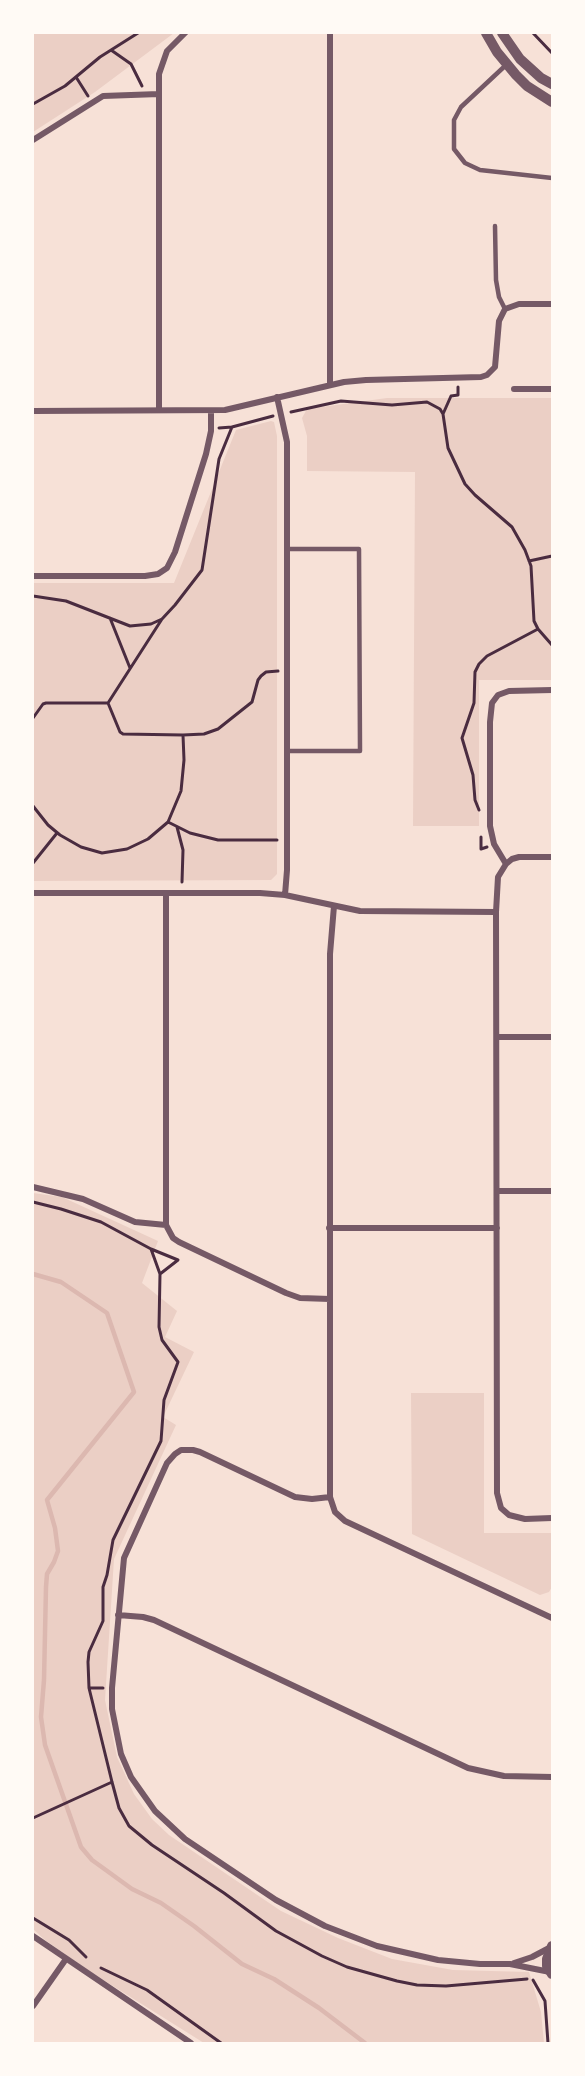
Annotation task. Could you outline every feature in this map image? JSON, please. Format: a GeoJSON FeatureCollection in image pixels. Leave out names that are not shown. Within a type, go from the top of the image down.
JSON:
{"type":"FeatureCollection","features":[{"type":"Feature","properties":{"kind":"street"},"geometry":{"type":"LineString","coordinates":[[159,410],[159,75],[167,51],[185,33]]}},
{"type":"Feature","properties":{"kind":"street"},"geometry":{"type":"LineString","coordinates":[[330,33],[330,385]]}},
{"type":"Feature","properties":{"kind":"street"},"geometry":{"type":"LineString","coordinates":[[486,33],[506,64],[527,86],[552,102]]}},
{"type":"Feature","properties":{"kind":"street"},"geometry":{"type":"LineString","coordinates":[[502,33],[520,59],[541,78],[552,84]]}},
{"type":"Feature","properties":{"kind":"street"},"geometry":{"type":"LineString","coordinates":[[33,140],[103,96],[159,94]]}},
{"type":"Feature","properties":{"kind":"street"},"geometry":{"type":"LineString","coordinates":[[33,411],[225,411],[330,385],[366,380],[458,379],[487,375],[495,367],[499,321],[505,309],[519,304],[552,304]]}},
{"type":"Feature","properties":{"kind":"street"},"geometry":{"type":"LineString","coordinates":[[514,389],[552,389]]}},
{"type":"Feature","properties":{"kind":"street"},"geometry":{"type":"LineString","coordinates":[[277,397],[287,442],[288,751],[285,895]]}},
{"type":"Feature","properties":{"kind":"street"},"geometry":{"type":"LineString","coordinates":[[33,576],[146,576],[158,574],[167,568],[175,552],[206,454],[211,432],[211,411]]}},
{"type":"Feature","properties":{"kind":"street"},"geometry":{"type":"LineString","coordinates":[[506,864],[494,844],[490,826],[492,703],[498,695],[508,691],[552,690]]}},
{"type":"Feature","properties":{"kind":"street"},"geometry":{"type":"LineString","coordinates":[[552,857],[519,857],[506,864],[498,877],[496,912],[497,1493],[504,1512],[516,1518],[552,1518]]}},
{"type":"Feature","properties":{"kind":"street"},"geometry":{"type":"LineString","coordinates":[[33,893],[260,893],[285,895],[360,911],[496,912]]}},
{"type":"Feature","properties":{"kind":"street"},"geometry":{"type":"LineString","coordinates":[[166,893],[166,1225],[173,1238],[179,1242],[286,1293],[300,1298],[330,1299]]}},
{"type":"Feature","properties":{"kind":"street"},"geometry":{"type":"LineString","coordinates":[[334,906],[330,946],[330,1497],[335,1512],[345,1521],[552,1618]]}},
{"type":"Feature","properties":{"kind":"street"},"geometry":{"type":"LineString","coordinates":[[497,1037],[552,1037]]}},
{"type":"Feature","properties":{"kind":"street"},"geometry":{"type":"LineString","coordinates":[[33,1187],[83,1199],[135,1222],[166,1225]]}},
{"type":"Feature","properties":{"kind":"street"},"geometry":{"type":"LineString","coordinates":[[497,1191],[552,1191]]}},
{"type":"Feature","properties":{"kind":"street"},"geometry":{"type":"LineString","coordinates":[[329,1228],[497,1228]]}},
{"type":"Feature","properties":{"kind":"street"},"geometry":{"type":"LineString","coordinates":[[330,1497],[312,1499],[296,1497],[193,1450],[182,1450],[167,1463],[128,1547],[123,1565],[112,1709],[121,1754],[131,1777],[140,1793],[169,1826],[276,1900],[351,1937],[438,1960],[510,1964],[551,1973],[547,1959],[551,1947]]}},
{"type":"Feature","properties":{"kind":"street"},"geometry":{"type":"LineString","coordinates":[[118,1615],[154,1620],[468,1768],[504,1776],[552,1777]]}},
{"type":"Feature","properties":{"kind":"street"},"geometry":{"type":"LineString","coordinates":[[33,1935],[191,2043]]}},
{"type":"Feature","properties":{"kind":"street"},"geometry":{"type":"LineString","coordinates":[[510,1964],[532,1957],[551,1947]]}},
{"type":"Feature","properties":{"kind":"street"},"geometry":{"type":"LineString","coordinates":[[33,2006],[66,1959]]}},
{"type":"Feature","properties":{"kind":"lane"},"geometry":{"type":"LineString","coordinates":[[506,64],[461,107],[454,120],[454,149],[465,163],[480,170],[552,178]]}},
{"type":"Feature","properties":{"kind":"lane"},"geometry":{"type":"LineString","coordinates":[[495,226],[496,280],[499,297],[505,309]]}},
{"type":"Feature","properties":{"kind":"lane"},"geometry":{"type":"LineString","coordinates":[[288,549],[360,549],[360,751],[288,751]]}},
{"type":"Feature","properties":{"kind":"path"},"geometry":{"type":"LineString","coordinates":[[33,104],[138,33]]}},
{"type":"Feature","properties":{"kind":"path"},"geometry":{"type":"LineString","coordinates":[[533,33],[552,53]]}},
{"type":"Feature","properties":{"kind":"path"},"geometry":{"type":"LineString","coordinates":[[111,50],[127,60],[135,69],[142,83],[143,94]]}},
{"type":"Feature","properties":{"kind":"path"},"geometry":{"type":"LineString","coordinates":[[76,77],[92,103]]}},
{"type":"Feature","properties":{"kind":"path"},"geometry":{"type":"LineString","coordinates":[[443,414],[451,396],[458,394],[458,379]]}},
{"type":"Feature","properties":{"kind":"path"},"geometry":{"type":"LineString","coordinates":[[108,704],[162,619],[202,570],[219,459],[232,427],[341,401],[392,405],[427,402],[440,409],[443,414],[448,448],[465,484],[512,527],[519,537],[529,561],[534,621],[552,645]]}},
{"type":"Feature","properties":{"kind":"path"},"geometry":{"type":"LineString","coordinates":[[529,561],[552,556]]}},
{"type":"Feature","properties":{"kind":"path"},"geometry":{"type":"LineString","coordinates":[[33,596],[66,601],[130,626],[151,624],[162,619]]}},
{"type":"Feature","properties":{"kind":"path"},"geometry":{"type":"LineString","coordinates":[[110,618],[130,668]]}},
{"type":"Feature","properties":{"kind":"path"},"geometry":{"type":"LineString","coordinates":[[108,704],[123,734],[204,734],[218,729],[252,702],[258,680],[266,672],[287,670]]}},
{"type":"Feature","properties":{"kind":"path"},"geometry":{"type":"LineString","coordinates":[[33,718],[46,703],[108,704]]}},
{"type":"Feature","properties":{"kind":"path"},"geometry":{"type":"LineString","coordinates":[[33,806],[48,825],[81,847],[109,853],[139,844],[168,822],[181,791],[184,760],[183,735]]}},
{"type":"Feature","properties":{"kind":"path"},"geometry":{"type":"LineString","coordinates":[[168,822],[203,837],[218,840],[287,840]]}},
{"type":"Feature","properties":{"kind":"path"},"geometry":{"type":"LineString","coordinates":[[177,827],[183,850],[182,893]]}},
{"type":"Feature","properties":{"kind":"path"},"geometry":{"type":"LineString","coordinates":[[33,863],[57,832]]}},
{"type":"Feature","properties":{"kind":"path"},"geometry":{"type":"LineString","coordinates":[[33,1202],[101,1222],[151,1249],[178,1260],[160,1274]]}},
{"type":"Feature","properties":{"kind":"path"},"geometry":{"type":"LineString","coordinates":[[125,1820],[119,1808],[89,1688],[88,1662],[89,1652],[103,1621],[104,1587],[111,1547],[120,1523],[161,1442],[164,1400],[177,1368],[177,1359],[162,1340],[159,1327],[160,1274],[151,1249]]}},
{"type":"Feature","properties":{"kind":"path"},"geometry":{"type":"LineString","coordinates":[[33,1818],[112,1782]]}},
{"type":"Feature","properties":{"kind":"path"},"geometry":{"type":"LineString","coordinates":[[33,1918],[69,1940],[88,1959]]}},
{"type":"Feature","properties":{"kind":"path"},"geometry":{"type":"LineString","coordinates":[[94,1964],[147,1990],[221,2043]]}},
{"type":"Feature","properties":{"kind":"path"},"geometry":{"type":"LineString","coordinates":[[548,2043],[545,2001],[552,2001]]}},
{"type":"Feature","properties":{"kind":"shaded area"},"geometry":{"type":"Polygon","coordinates":[[[33,33],[174,33],[95,92],[33,132],[33,33]]]}},
{"type":"Feature","properties":{"kind":"shaded area"},"geometry":{"type":"Polygon","coordinates":[[[387,398],[552,398],[552,680],[479,680],[479,826],[413,826],[415,472],[307,471],[307,436],[302,418],[307,409],[387,398]]]}},
{"type":"Feature","properties":{"kind":"shaded area"},"geometry":{"type":"Polygon","coordinates":[[[274,422],[277,436],[277,874],[271,880],[33,881],[33,583],[174,583],[236,430],[274,422]]]}},
{"type":"Feature","properties":{"kind":"shaded area"},"geometry":{"type":"Polygon","coordinates":[[[33,1193],[62,1197],[158,1241],[142,1283],[177,1311],[165,1337],[194,1352],[163,1417],[176,1425],[114,1559],[105,1700],[117,1757],[134,1794],[152,1819],[169,1835],[281,1911],[338,1938],[392,1959],[453,1970],[529,1972],[541,2012],[544,2043],[204,2043],[89,1971],[33,1929],[33,1193]]]}},
{"type":"Feature","properties":{"kind":"shaded area"},"geometry":{"type":"Polygon","coordinates":[[[411,1393],[484,1393],[484,1533],[552,1533],[552,1587],[549,1592],[540,1595],[412,1534],[411,1393]]]}},
{"type":"Feature","properties":{"kind":"waterway"},"geometry":{"type":"LineString","coordinates":[[33,1274],[61,1282],[107,1313],[134,1392],[47,1500],[55,1528],[58,1551],[47,1574],[41,1717],[45,1745],[81,1847],[92,1860],[132,1889],[161,1903],[242,1964],[274,1979],[319,2008],[365,2043]]}}]}
